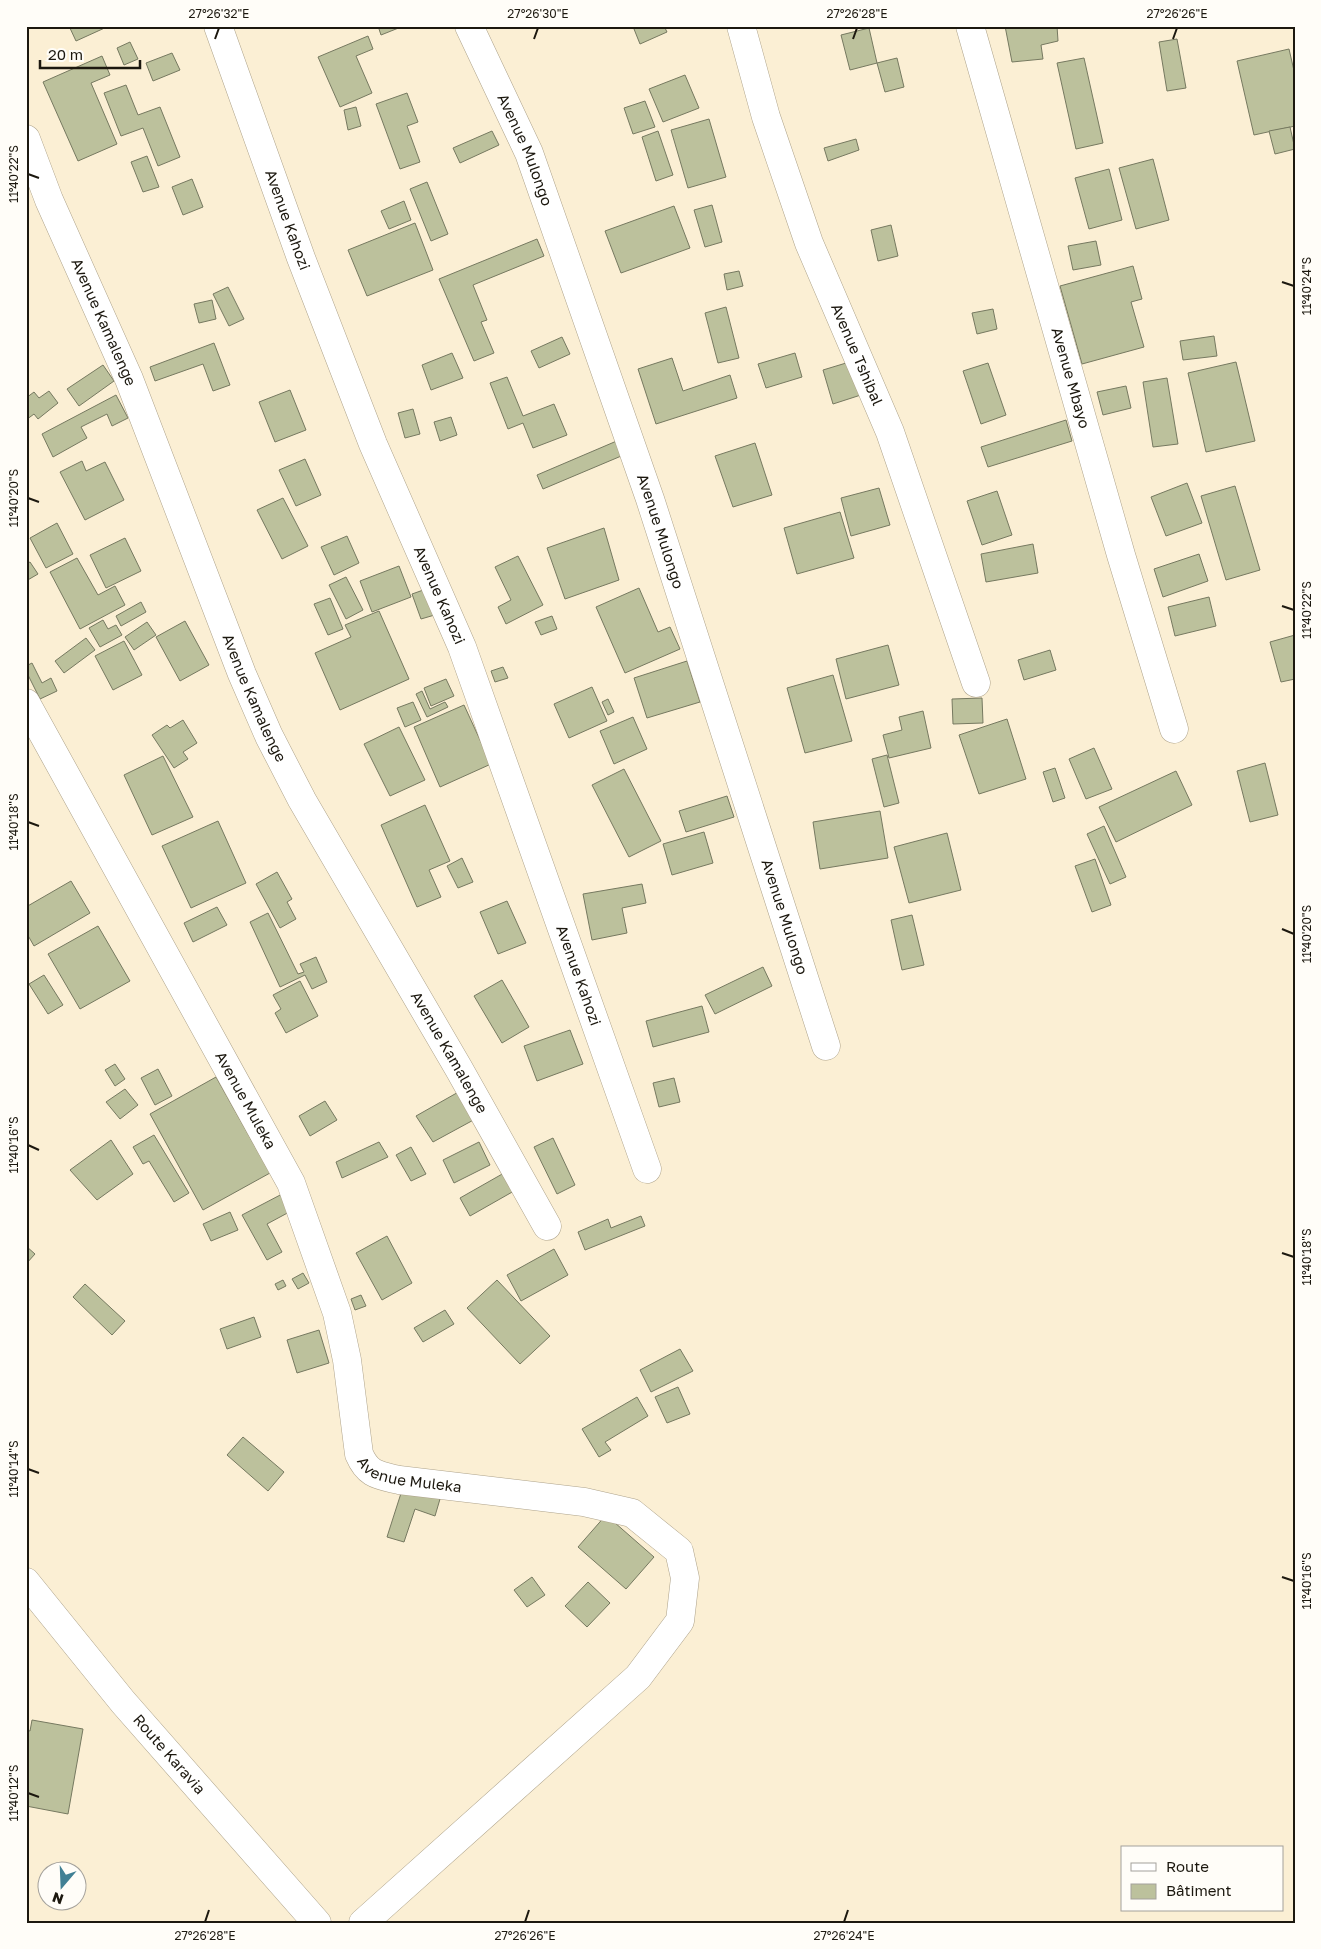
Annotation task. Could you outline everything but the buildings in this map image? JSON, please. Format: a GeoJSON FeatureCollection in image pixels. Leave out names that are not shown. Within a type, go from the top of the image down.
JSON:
{"type":"FeatureCollection","features":[{"type":"Feature","properties":{"kind":"street","name":"Avenue Kahozi"},"geometry":{"type":"LineString","coordinates":[[218,26],[301,258],[362,416],[462,647],[647,1169]]}},
{"type":"Feature","properties":{"kind":"street","name":"Avenue Mulongo"},"geometry":{"type":"LineString","coordinates":[[469,26],[532,163],[650,499],[826,1046]]}},
{"type":"Feature","properties":{"kind":"street","name":"Avenue Tshibal"},"geometry":{"type":"LineString","coordinates":[[741,26],[766,117],[809,243],[890,432],[976,683]]}},
{"type":"Feature","properties":{"kind":"street","name":"Avenue Mbayo"},"geometry":{"type":"LineString","coordinates":[[970,26],[1121,555],[1174,729]]}},
{"type":"Feature","properties":{"kind":"street","name":"Avenue Kamalenge"},"geometry":{"type":"LineString","coordinates":[[26,139],[49,200],[129,379],[242,674],[269,736],[302,800],[459,1069],[547,1226]]}},
{"type":"Feature","properties":{"kind":"street","name":"Avenue Muleka"},"geometry":{"type":"LineString","coordinates":[[26,703],[291,1183],[337,1313],[348,1360],[359,1454],[364,1467],[378,1475],[399,1480],[584,1502],[632,1513],[679,1551],[685,1578],[680,1621],[638,1677],[363,1923]]}},
{"type":"Feature","properties":{"kind":"street","name":"Route Karavia"},"geometry":{"type":"LineString","coordinates":[[26,1582],[123,1702],[317,1923]]}}]}
